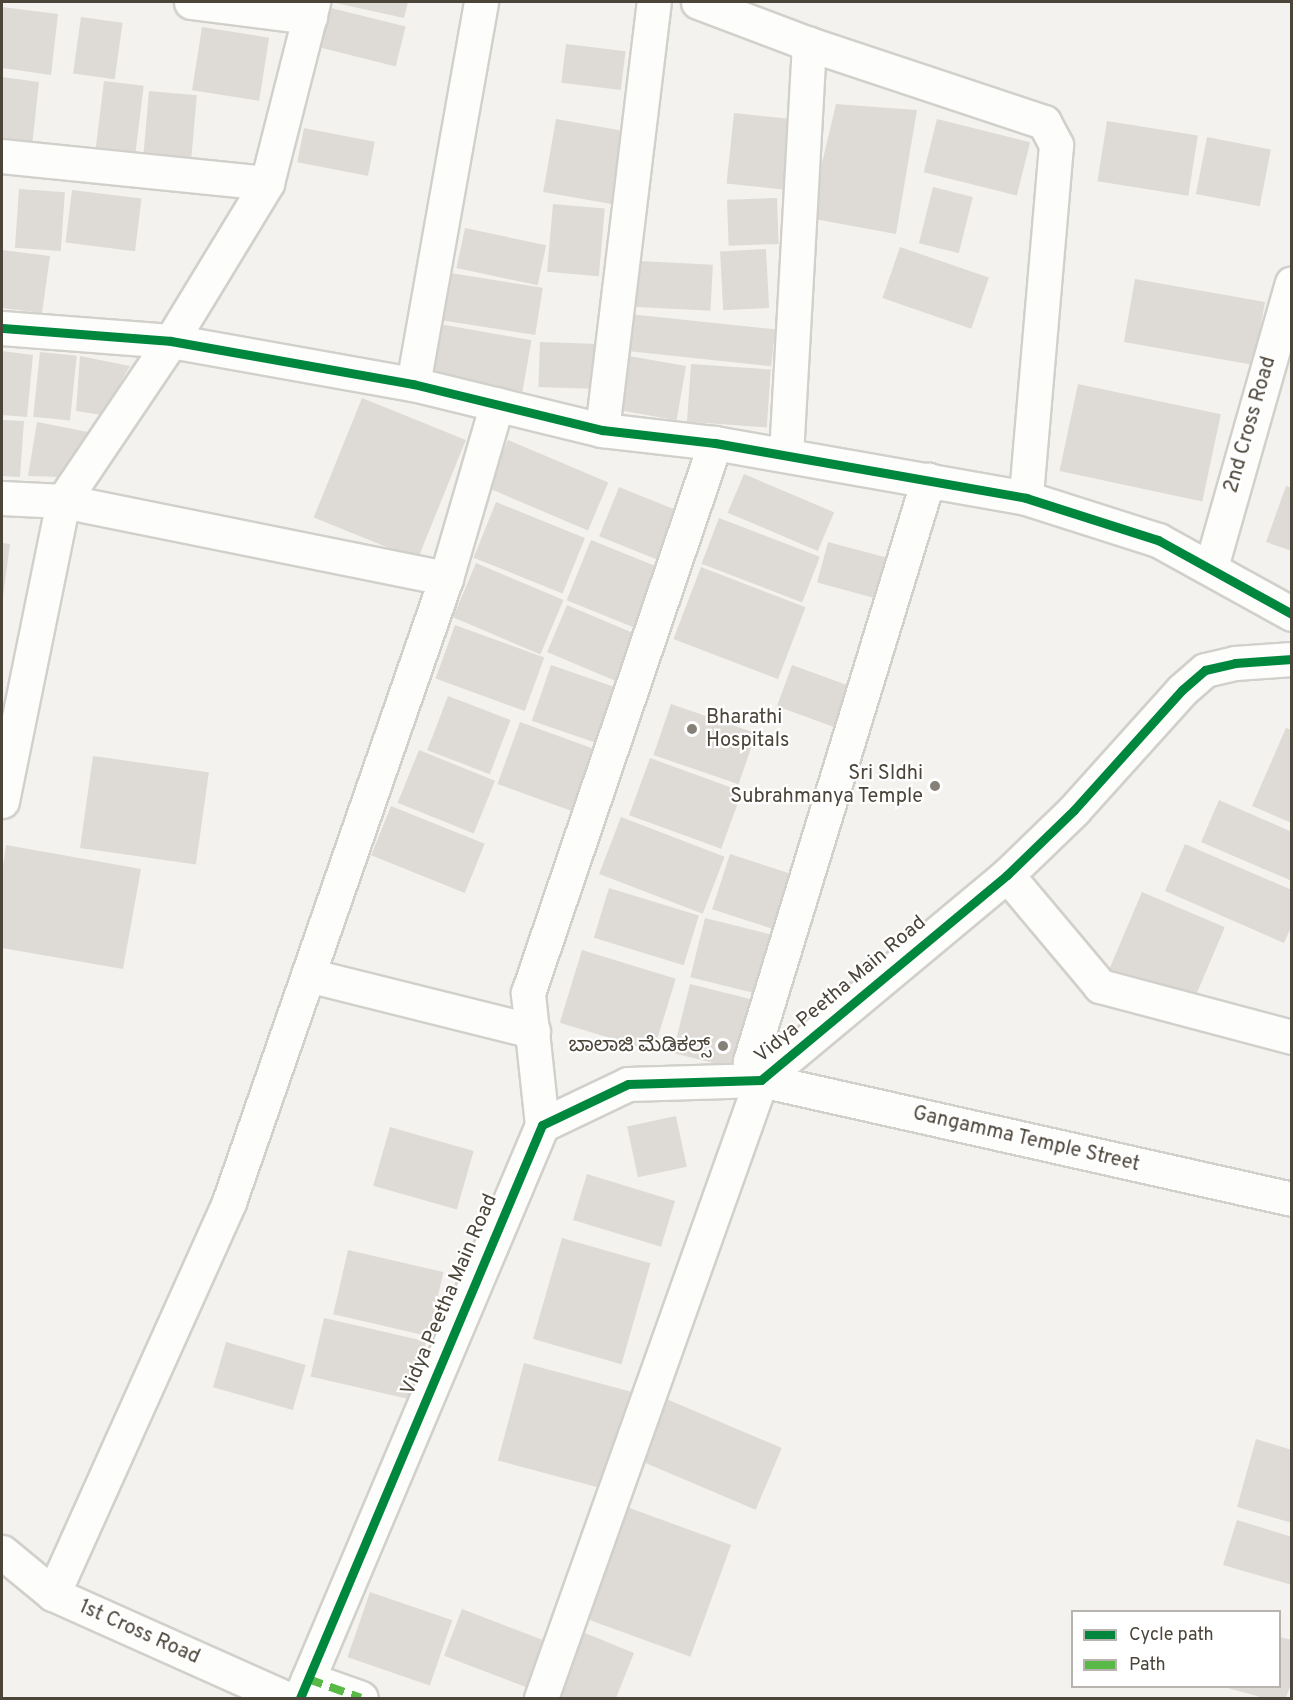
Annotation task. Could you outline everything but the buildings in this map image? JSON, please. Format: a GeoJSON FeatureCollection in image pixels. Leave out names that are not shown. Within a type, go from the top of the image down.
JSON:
{"type":"FeatureCollection","features":[{"type":"Feature","properties":{"kind":"street"},"geometry":{"type":"LineString","coordinates":[[2,801],[63,501],[171,341],[267,183],[311,9],[190,2]]}},
{"type":"Feature","properties":{"kind":"street"},"geometry":{"type":"LineString","coordinates":[[412,384],[481,2]]}},
{"type":"Feature","properties":{"kind":"street"},"geometry":{"type":"LineString","coordinates":[[602,430],[654,2]]}},
{"type":"Feature","properties":{"kind":"street"},"geometry":{"type":"LineString","coordinates":[[698,2],[809,44],[1044,122],[1056,145],[1026,498]]}},
{"type":"Feature","properties":{"kind":"street"},"geometry":{"type":"LineString","coordinates":[[786,455],[809,44]]}},
{"type":"Feature","properties":{"kind":"street"},"geometry":{"type":"LineString","coordinates":[[2,156],[267,183]]}},
{"type":"Feature","properties":{"kind":"street","name":"2nd Cross Road"},"geometry":{"type":"LineString","coordinates":[[1210,567],[1292,283]]}},
{"type":"Feature","properties":{"kind":"street"},"geometry":{"type":"LineString","coordinates":[[2,328],[171,341],[412,384],[602,430],[715,443],[1026,498],[1158,540],[1292,614]]}},
{"type":"Feature","properties":{"kind":"street"},"geometry":{"type":"LineString","coordinates":[[53,1594],[229,1202],[446,578],[497,404]]}},
{"type":"Feature","properties":{"kind":"street"},"geometry":{"type":"LineString","coordinates":[[542,1125],[528,993],[715,443]]}},
{"type":"Feature","properties":{"kind":"street"},"geometry":{"type":"LineString","coordinates":[[542,1698],[761,1080],[750,1061],[928,480]]}},
{"type":"Feature","properties":{"kind":"street"},"geometry":{"type":"LineString","coordinates":[[2,498],[63,501],[446,578]]}},
{"type":"Feature","properties":{"kind":"street","name":"Vidya Peetha Main Road"},"geometry":{"type":"LineString","coordinates":[[298,1692],[542,1125],[628,1084],[761,1080],[1007,874],[1074,810],[1182,690],[1205,670],[1235,663],[1292,659]]}},
{"type":"Feature","properties":{"kind":"street"},"geometry":{"type":"LineString","coordinates":[[1007,874],[1100,986],[1292,1037]]}},
{"type":"Feature","properties":{"kind":"street"},"geometry":{"type":"LineString","coordinates":[[308,975],[533,1032]]}},
{"type":"Feature","properties":{"kind":"street","name":"Gangamma Temple Street"},"geometry":{"type":"LineString","coordinates":[[761,1080],[1292,1199]]}},
{"type":"Feature","properties":{"kind":"street","name":"1st Cross Road"},"geometry":{"type":"LineString","coordinates":[[2,1552],[53,1594],[298,1692],[361,1698]]}},
{"type":"Feature","properties":{"kind":"marked path"},"geometry":{"type":"LineString","coordinates":[[308,1679],[361,1698]]}},
{"type":"Feature","properties":{"kind":"cycle path"},"geometry":{"type":"LineString","coordinates":[[2,328],[171,341],[413,384],[602,430],[715,443],[1026,498],[1158,540],[1292,614]]}},
{"type":"Feature","properties":{"kind":"cycle path"},"geometry":{"type":"LineString","coordinates":[[300,1698],[542,1125],[628,1084],[761,1080],[1007,875],[1074,810],[1182,690],[1205,670],[1235,663],[1292,659]]}},
{"type":"Feature","properties":{"kind":"place","name":"Bharathi Hospitals"},"geometry":{"type":"Point","coordinates":[692,729]}},
{"type":"Feature","properties":{"kind":"place","name":"Sri SIdhi Subrahmanya Temple"},"geometry":{"type":"Point","coordinates":[935,786]}},
{"type":"Feature","properties":{"kind":"place","name":"ಬಾಲಾಜಿ ಮೆಡಿಕಲ್ಸ್"},"geometry":{"type":"Point","coordinates":[723,1046]}}]}
